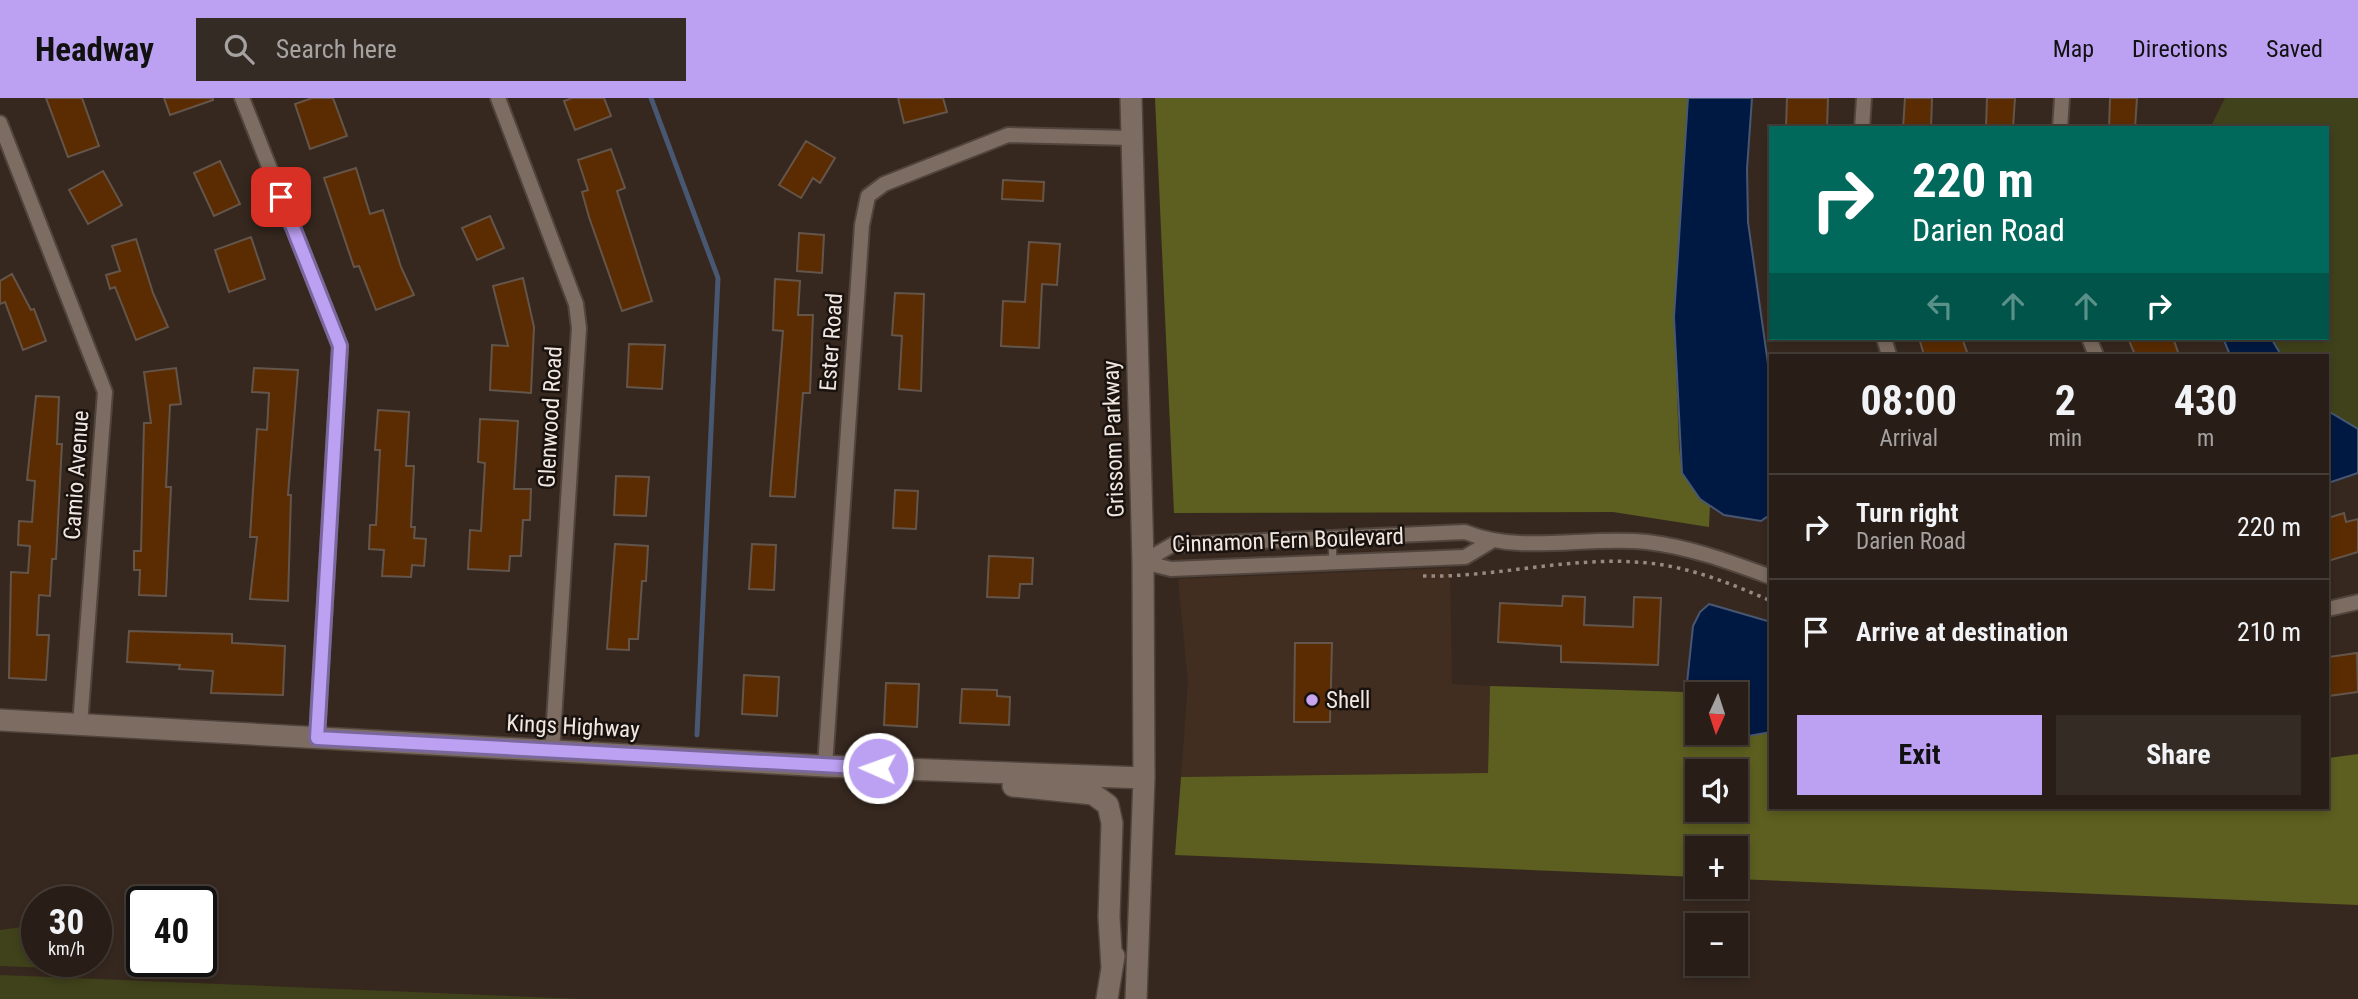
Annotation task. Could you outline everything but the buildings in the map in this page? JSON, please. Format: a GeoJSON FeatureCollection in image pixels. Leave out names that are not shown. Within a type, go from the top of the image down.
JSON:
{"type":"FeatureCollection","features":[{"type":"Feature","properties":{"kind":"main road","name":"Grissom Parkway"},"geometry":{"type":"LineString","coordinates":[[1132,98],[1130,138],[1143,562],[1144,778],[1136,999]]}},
{"type":"Feature","properties":{"kind":"main road","name":"Kings Highway"},"geometry":{"type":"LineString","coordinates":[[0,720],[825,766],[1144,778]]}},
{"type":"Feature","properties":{"kind":"main road"},"geometry":{"type":"LineString","coordinates":[[957,771],[988,784],[1093,794],[1108,805],[1112,823],[1109,917],[1112,968]]}},
{"type":"Feature","properties":{"kind":"main road","name":"Grissom Parkway"},"geometry":{"type":"LineString","coordinates":[[1107,999],[1144,778]]}},
{"type":"Feature","properties":{"kind":"street"},"geometry":{"type":"LineString","coordinates":[[243,98],[340,346],[317,738]]}},
{"type":"Feature","properties":{"kind":"street","name":"Glenwood Road"},"geometry":{"type":"LineString","coordinates":[[498,98],[576,304],[579,328],[552,751]]}},
{"type":"Feature","properties":{"kind":"street"},"geometry":{"type":"LineString","coordinates":[[1863,126],[1864,98]]}},
{"type":"Feature","properties":{"kind":"street"},"geometry":{"type":"LineString","coordinates":[[2060,126],[2062,98]]}},
{"type":"Feature","properties":{"kind":"street","name":"Camio Avenue"},"geometry":{"type":"LineString","coordinates":[[0,123],[105,393],[80,725]]}},
{"type":"Feature","properties":{"kind":"street","name":"Ester Road"},"geometry":{"type":"LineString","coordinates":[[825,766],[861,239],[868,196],[884,184],[1008,135],[1130,138]]}},
{"type":"Feature","properties":{"kind":"street","name":"Cinnamon Fern Boulevard"},"geometry":{"type":"LineString","coordinates":[[1143,562],[1172,545],[1465,532],[1490,542],[1646,541],[1704,553],[1769,576]]}},
{"type":"Feature","properties":{"kind":"street","name":"Cinnamon Fern Boulevard"},"geometry":{"type":"LineString","coordinates":[[1143,562],[1171,569],[1465,557],[1490,542]]}},
{"type":"Feature","properties":{"kind":"street"},"geometry":{"type":"LineString","coordinates":[[2329,609],[2358,602]]}},
{"type":"Feature","properties":{"kind":"lane"},"geometry":{"type":"LineString","coordinates":[[1332,538],[1333,563]]}},
{"type":"Feature","properties":{"kind":"path"},"geometry":{"type":"LineString","coordinates":[[1421,576],[1462,577],[1497,570],[1587,563],[1648,563],[1721,580],[1769,600]]}},
{"type":"Feature","properties":{"kind":"shaded area"},"geometry":{"type":"Polygon","coordinates":[[[1155,98],[1688,98],[1674,317],[1679,447],[1682,473],[1700,499],[1710,505],[1709,527],[1613,512],[1174,513],[1155,98]]]}},
{"type":"Feature","properties":{"kind":"shaded area"},"geometry":{"type":"Polygon","coordinates":[[[1450,568],[1452,684],[1490,686],[1488,773],[1181,777],[1188,682],[1178,579],[1450,568]]]}},
{"type":"Feature","properties":{"kind":"shaded area"},"geometry":{"type":"Polygon","coordinates":[[[1490,686],[1685,692],[1685,746],[1748,746],[1748,736],[1769,732],[1769,809],[2329,809],[2329,758],[2358,754],[2358,905],[1748,880],[1748,836],[1685,836],[1685,876],[1175,855],[1181,777],[1488,773],[1490,686]]]}},
{"type":"Feature","properties":{"kind":"green space"},"geometry":{"type":"Polygon","coordinates":[[[2225,98],[2358,98],[2358,429],[2329,412],[2329,354],[2280,354],[2272,340],[2329,340],[2329,126],[2211,126],[2225,98]]]}},
{"type":"Feature","properties":{"kind":"green space"},"geometry":{"type":"Polygon","coordinates":[[[21,927],[21,967],[0,966],[0,930],[21,927]]]}},
{"type":"Feature","properties":{"kind":"green space"},"geometry":{"type":"Polygon","coordinates":[[[0,975],[582,999],[0,999],[0,975]]]}},
{"type":"Feature","properties":{"kind":"water"},"geometry":{"type":"Polygon","coordinates":[[[1688,98],[1752,98],[1747,169],[1748,222],[1769,371],[1769,515],[1761,521],[1724,515],[1700,499],[1682,473],[1674,317],[1688,98]]]}},
{"type":"Feature","properties":{"kind":"water"},"geometry":{"type":"Polygon","coordinates":[[[2224,340],[2272,340],[2280,354],[2230,354],[2224,340]]]}},
{"type":"Feature","properties":{"kind":"water"},"geometry":{"type":"Polygon","coordinates":[[[2329,412],[2358,429],[2358,473],[2329,483],[2329,412]]]}},
{"type":"Feature","properties":{"kind":"water"},"geometry":{"type":"Polygon","coordinates":[[[1709,604],[1769,621],[1769,732],[1748,736],[1748,682],[1687,682],[1693,626],[1700,612],[1709,604]]]}},
{"type":"Feature","properties":{"kind":"waterway"},"geometry":{"type":"LineString","coordinates":[[651,98],[718,278],[697,735]]}},
{"type":"Feature","properties":{"kind":"place","name":"Shell"},"geometry":{"type":"Point","coordinates":[1312,700]}},
{"type":"Feature","properties":{"kind":"route"},"geometry":{"type":"LineString","coordinates":[[281,197],[340,346],[317,738],[878,768]]}}]}
